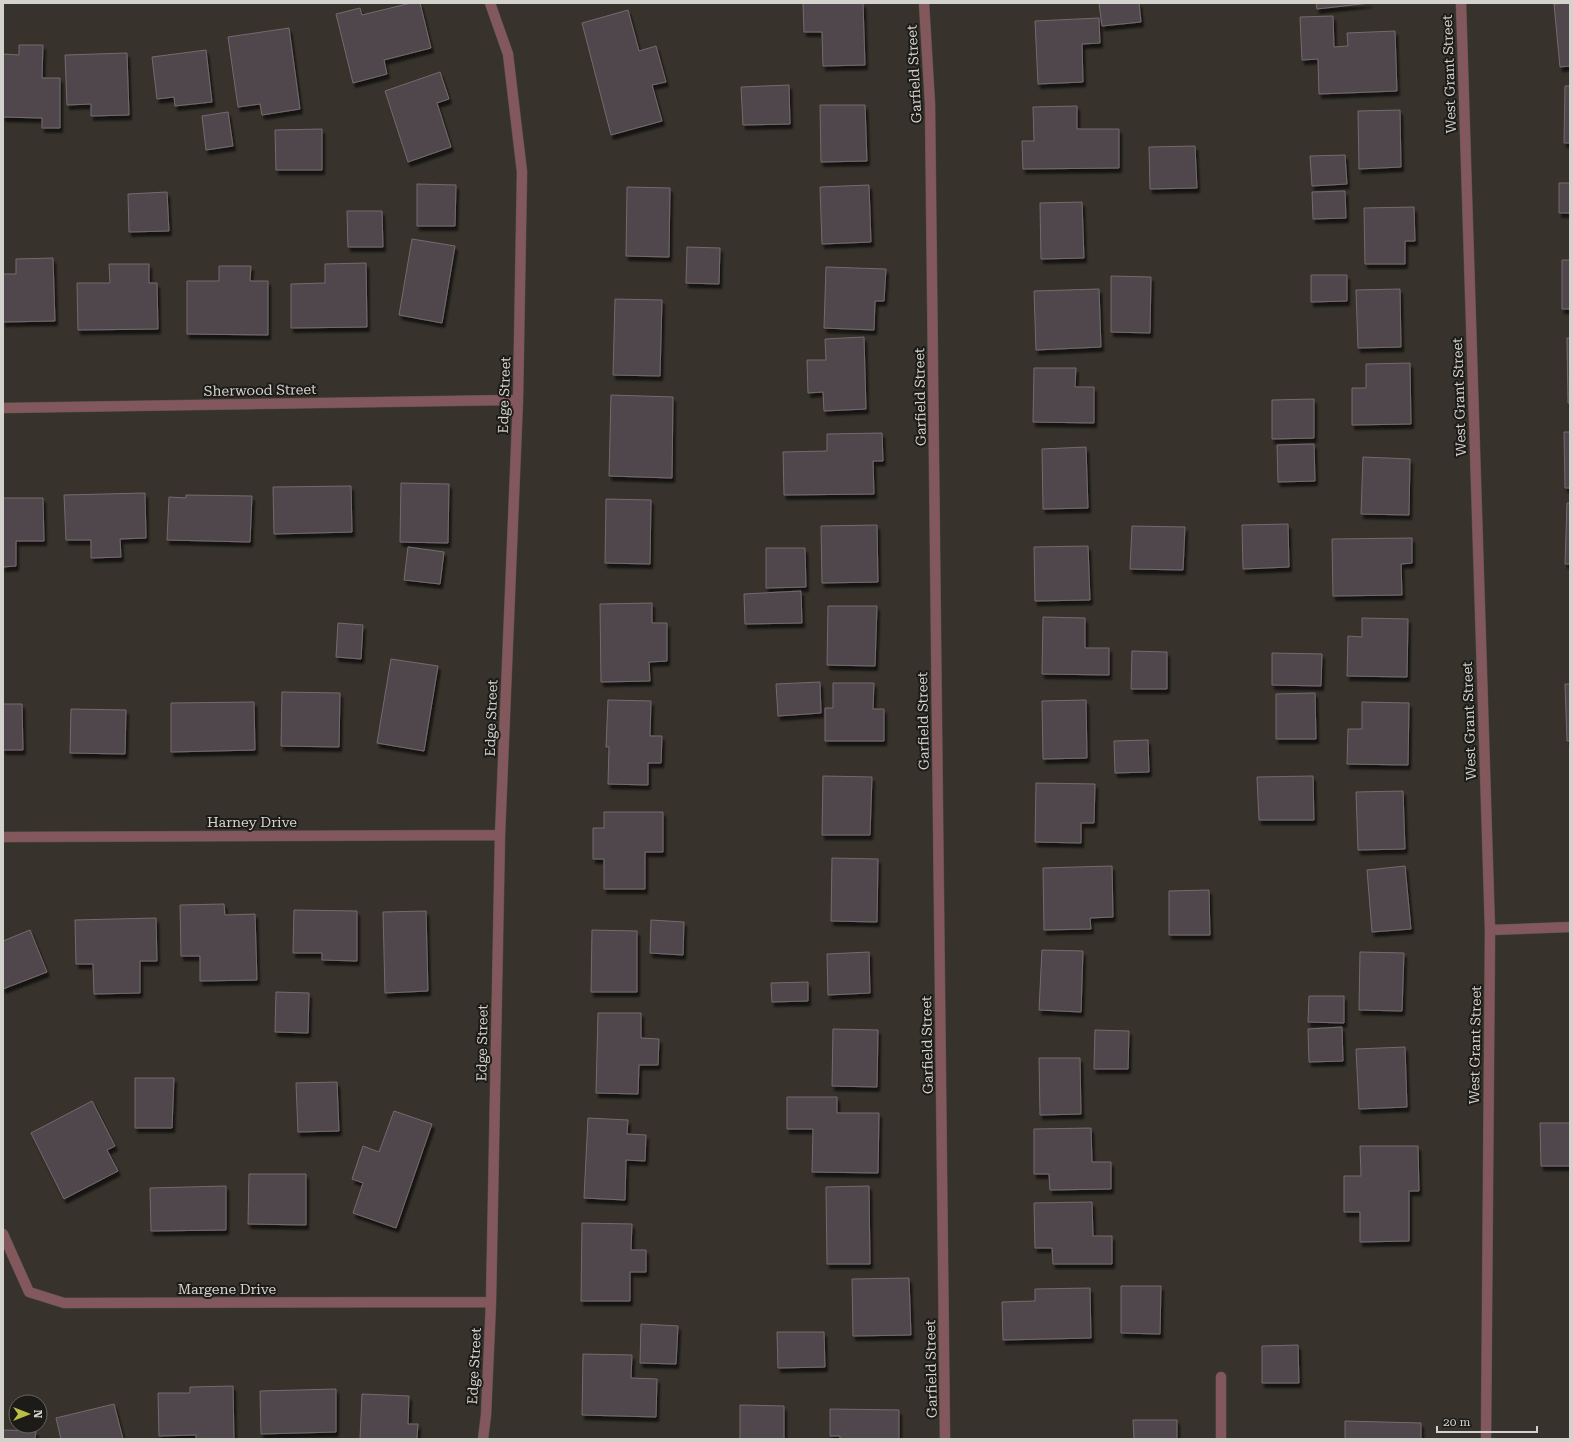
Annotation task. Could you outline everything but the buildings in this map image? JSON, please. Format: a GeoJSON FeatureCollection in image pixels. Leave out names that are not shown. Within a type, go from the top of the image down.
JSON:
{"type":"FeatureCollection","features":[{"type":"Feature","properties":{"kind":"street","name":"Edge Street"},"geometry":{"type":"LineString","coordinates":[[483,1439],[486,1415],[491,1302],[500,834],[518,400],[522,172],[508,54],[490,3]]}},
{"type":"Feature","properties":{"kind":"street","name":"Garfield Street"},"geometry":{"type":"LineString","coordinates":[[924,3],[930,104],[945,1439]]}},
{"type":"Feature","properties":{"kind":"street","name":"West Grant Street"},"geometry":{"type":"LineString","coordinates":[[1461,3],[1490,930],[1486,1439]]}},
{"type":"Feature","properties":{"kind":"street","name":"Sherwood Street"},"geometry":{"type":"LineString","coordinates":[[3,408],[518,400]]}},
{"type":"Feature","properties":{"kind":"street","name":"Harney Drive"},"geometry":{"type":"LineString","coordinates":[[3,837],[500,834]]}},
{"type":"Feature","properties":{"kind":"street"},"geometry":{"type":"LineString","coordinates":[[1490,930],[1570,927]]}},
{"type":"Feature","properties":{"kind":"street","name":"Margene Drive"},"geometry":{"type":"LineString","coordinates":[[3,1234],[29,1292],[64,1303],[491,1302]]}},
{"type":"Feature","properties":{"kind":"street"},"geometry":{"type":"LineString","coordinates":[[1221,1377],[1221,1439]]}}]}
